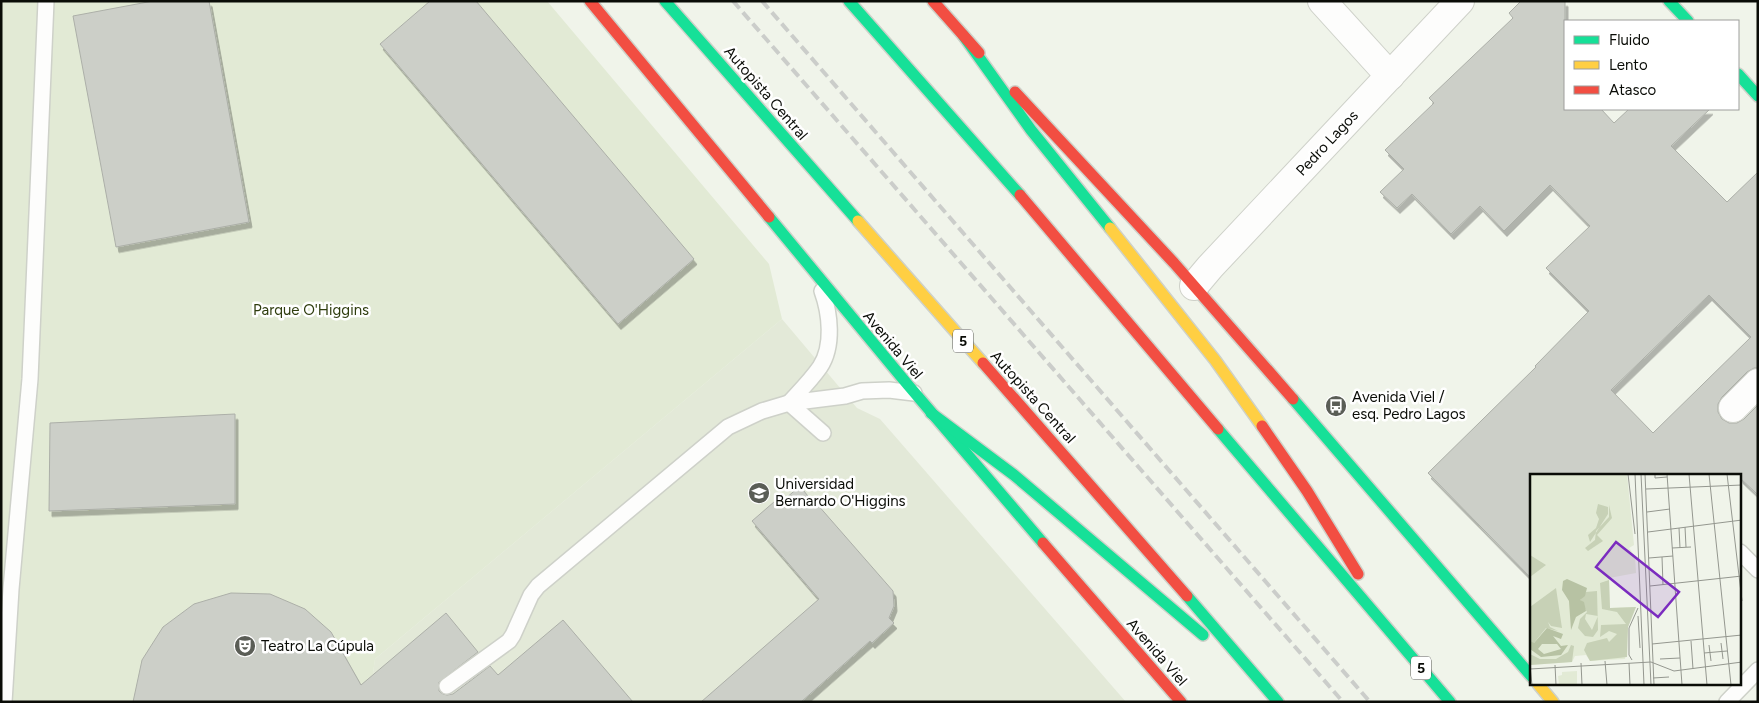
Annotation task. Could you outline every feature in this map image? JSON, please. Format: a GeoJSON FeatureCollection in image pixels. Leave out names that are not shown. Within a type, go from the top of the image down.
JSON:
{"type":"FeatureCollection","features":[{"type":"Feature","properties":{"kind":"main road","name":"Avenida Viel"},"geometry":{"type":"LineString","coordinates":[[590,1],[673,99],[914,393],[1181,702]]}},
{"type":"Feature","properties":{"kind":"main road","name":"Autopista Central"},"geometry":{"type":"LineString","coordinates":[[665,1],[1096,491],[1278,702]]}},
{"type":"Feature","properties":{"kind":"main road","name":"5"},"geometry":{"type":"LineString","coordinates":[[849,1],[990,159],[1450,702]]}},
{"type":"Feature","properties":{"kind":"main road"},"geometry":{"type":"LineString","coordinates":[[934,1],[1194,286],[1530,675]]}},
{"type":"Feature","properties":{"kind":"main road"},"geometry":{"type":"LineString","coordinates":[[1669,1],[1687,20]]}},
{"type":"Feature","properties":{"kind":"main road"},"geometry":{"type":"LineString","coordinates":[[963,35],[1031,130],[1209,353],[1261,424],[1347,555],[1392,634]]}},
{"type":"Feature","properties":{"kind":"main road"},"geometry":{"type":"LineString","coordinates":[[1739,75],[1758,96]]}},
{"type":"Feature","properties":{"kind":"main road"},"geometry":{"type":"LineString","coordinates":[[931,413],[1064,516],[1192,626],[1260,681]]}},
{"type":"Feature","properties":{"kind":"main road"},"geometry":{"type":"LineString","coordinates":[[1540,686],[1553,702]]}},
{"type":"Feature","properties":{"kind":"street"},"geometry":{"type":"LineString","coordinates":[[1322,1],[1390,76]]}},
{"type":"Feature","properties":{"kind":"street","name":"Pedro Lagos"},"geometry":{"type":"LineString","coordinates":[[1194,286],[1460,1]]}},
{"type":"Feature","properties":{"kind":"street"},"geometry":{"type":"LineString","coordinates":[[1733,408],[1758,383]]}},
{"type":"Feature","properties":{"kind":"lane"},"geometry":{"type":"LineString","coordinates":[[4,702],[11,588],[30,379],[46,1]]}},
{"type":"Feature","properties":{"kind":"lane"},"geometry":{"type":"LineString","coordinates":[[789,403],[820,366],[827,349],[829,321],[825,298],[817,276]]}},
{"type":"Feature","properties":{"kind":"lane"},"geometry":{"type":"LineString","coordinates":[[447,686],[513,636],[531,595],[538,586],[728,427],[762,411],[789,403],[845,396],[862,391],[889,390],[914,393]]}},
{"type":"Feature","properties":{"kind":"lane"},"geometry":{"type":"LineString","coordinates":[[789,403],[823,433]]}},
{"type":"Feature","properties":{"kind":"lane"},"geometry":{"type":"LineString","coordinates":[[1742,554],[1758,570]]}},
{"type":"Feature","properties":{"kind":"lane"},"geometry":{"type":"LineString","coordinates":[[1727,702],[1758,670]]}},
{"type":"Feature","properties":{"kind":"shaded area","name":"Universidad Bernardo O'Higgins"},"geometry":{"type":"Polygon","coordinates":[[[782,319],[857,408],[880,419],[1126,702],[369,702],[375,659],[782,319]]]}},
{"type":"Feature","properties":{"kind":"green space","name":"Parque O'Higgins"},"geometry":{"type":"Polygon","coordinates":[[[1,1],[547,1],[769,264],[782,319],[375,659],[369,702],[1,702],[1,1]]]}},
{"type":"Feature","properties":{"kind":"building"},"geometry":{"type":"Polygon","coordinates":[[[153,1],[209,1],[249,222],[116,247],[73,16],[153,1]]]}},
{"type":"Feature","properties":{"kind":"building"},"geometry":{"type":"Polygon","coordinates":[[[430,1],[476,1],[694,259],[618,324],[380,44],[430,1]]]}},
{"type":"Feature","properties":{"kind":"building"},"geometry":{"type":"Polygon","coordinates":[[[1521,1],[1565,1],[1564,110],[1602,110],[1614,123],[1628,110],[1709,110],[1671,146],[1727,202],[1758,172],[1758,368],[1747,372],[1722,397],[1718,404],[1718,412],[1722,419],[1729,423],[1737,423],[1744,419],[1758,405],[1758,495],[1742,480],[1742,474],[1530,474],[1530,577],[1428,473],[1536,367],[1589,311],[1546,268],[1590,226],[1550,185],[1504,231],[1480,206],[1451,234],[1412,194],[1397,208],[1380,192],[1404,169],[1385,150],[1434,103],[1429,98],[1513,18],[1509,13],[1521,1]],[[1709,295],[1611,390],[1653,433],[1751,337],[1709,295]]]}},
{"type":"Feature","properties":{"kind":"building"},"geometry":{"type":"Polygon","coordinates":[[[235,414],[235,504],[49,511],[50,423],[235,414]]]}},
{"type":"Feature","properties":{"kind":"building"},"geometry":{"type":"Polygon","coordinates":[[[800,486],[893,591],[894,606],[889,618],[894,623],[872,643],[870,641],[801,702],[701,702],[819,599],[752,521],[782,495],[785,499],[800,486]]]}},
{"type":"Feature","properties":{"kind":"building"},"geometry":{"type":"Polygon","coordinates":[[[231,593],[270,594],[305,609],[331,632],[361,685],[446,613],[478,652],[439,682],[439,691],[447,695],[453,694],[490,666],[498,675],[563,620],[633,702],[133,702],[142,660],[163,627],[194,604],[231,593]]]}},
{"type":"Feature","properties":{"kind":"railway"},"geometry":{"type":"LineString","coordinates":[[733,1],[1343,702]]}},
{"type":"Feature","properties":{"kind":"railway"},"geometry":{"type":"LineString","coordinates":[[762,1],[1370,702]]}},
{"type":"Feature","properties":{"kind":"traffic: fast"},"geometry":{"type":"LineString","coordinates":[[665,1],[858,221]]}},
{"type":"Feature","properties":{"kind":"traffic: fast"},"geometry":{"type":"LineString","coordinates":[[849,1],[1020,195]]}},
{"type":"Feature","properties":{"kind":"traffic: fast"},"geometry":{"type":"LineString","coordinates":[[1669,1],[1687,20]]}},
{"type":"Feature","properties":{"kind":"traffic: fast"},"geometry":{"type":"LineString","coordinates":[[963,35],[1031,130],[1110,228]]}},
{"type":"Feature","properties":{"kind":"traffic: fast"},"geometry":{"type":"LineString","coordinates":[[1739,75],[1758,96]]}},
{"type":"Feature","properties":{"kind":"traffic: fast"},"geometry":{"type":"LineString","coordinates":[[769,217],[908,385],[1043,543]]}},
{"type":"Feature","properties":{"kind":"traffic: fast"},"geometry":{"type":"LineString","coordinates":[[1293,399],[1530,675]]}},
{"type":"Feature","properties":{"kind":"traffic: fast"},"geometry":{"type":"LineString","coordinates":[[931,413],[1014,475],[1203,635]]}},
{"type":"Feature","properties":{"kind":"traffic: fast"},"geometry":{"type":"LineString","coordinates":[[1218,429],[1450,702]]}},
{"type":"Feature","properties":{"kind":"traffic: fast"},"geometry":{"type":"LineString","coordinates":[[1187,596],[1278,702]]}},
{"type":"Feature","properties":{"kind":"traffic: slow"},"geometry":{"type":"LineString","coordinates":[[858,221],[983,363]]}},
{"type":"Feature","properties":{"kind":"traffic: slow"},"geometry":{"type":"LineString","coordinates":[[1110,228],[1215,360],[1262,426]]}},
{"type":"Feature","properties":{"kind":"traffic: slow"},"geometry":{"type":"LineString","coordinates":[[1540,686],[1553,702]]}},
{"type":"Feature","properties":{"kind":"traffic: jam"},"geometry":{"type":"LineString","coordinates":[[590,1],[769,217]]}},
{"type":"Feature","properties":{"kind":"traffic: jam"},"geometry":{"type":"LineString","coordinates":[[933,1],[979,53]]}},
{"type":"Feature","properties":{"kind":"traffic: jam"},"geometry":{"type":"LineString","coordinates":[[1015,92],[1174,263],[1293,399]]}},
{"type":"Feature","properties":{"kind":"traffic: jam"},"geometry":{"type":"LineString","coordinates":[[1020,195],[1218,429]]}},
{"type":"Feature","properties":{"kind":"traffic: jam"},"geometry":{"type":"LineString","coordinates":[[983,363],[1187,596]]}},
{"type":"Feature","properties":{"kind":"traffic: jam"},"geometry":{"type":"LineString","coordinates":[[1262,426],[1307,491],[1358,574]]}},
{"type":"Feature","properties":{"kind":"traffic: jam"},"geometry":{"type":"LineString","coordinates":[[1043,543],[1181,702]]}},
{"type":"Feature","properties":{"kind":"place","name":"Avenida Viel / esq. Pedro Lagos"},"geometry":{"type":"Point","coordinates":[1336,406]}},
{"type":"Feature","properties":{"kind":"place","name":"Universidad Bernardo O'Higgins"},"geometry":{"type":"Point","coordinates":[759,493]}},
{"type":"Feature","properties":{"kind":"place","name":"Teatro La Cúpula"},"geometry":{"type":"Point","coordinates":[245,646]}}]}
